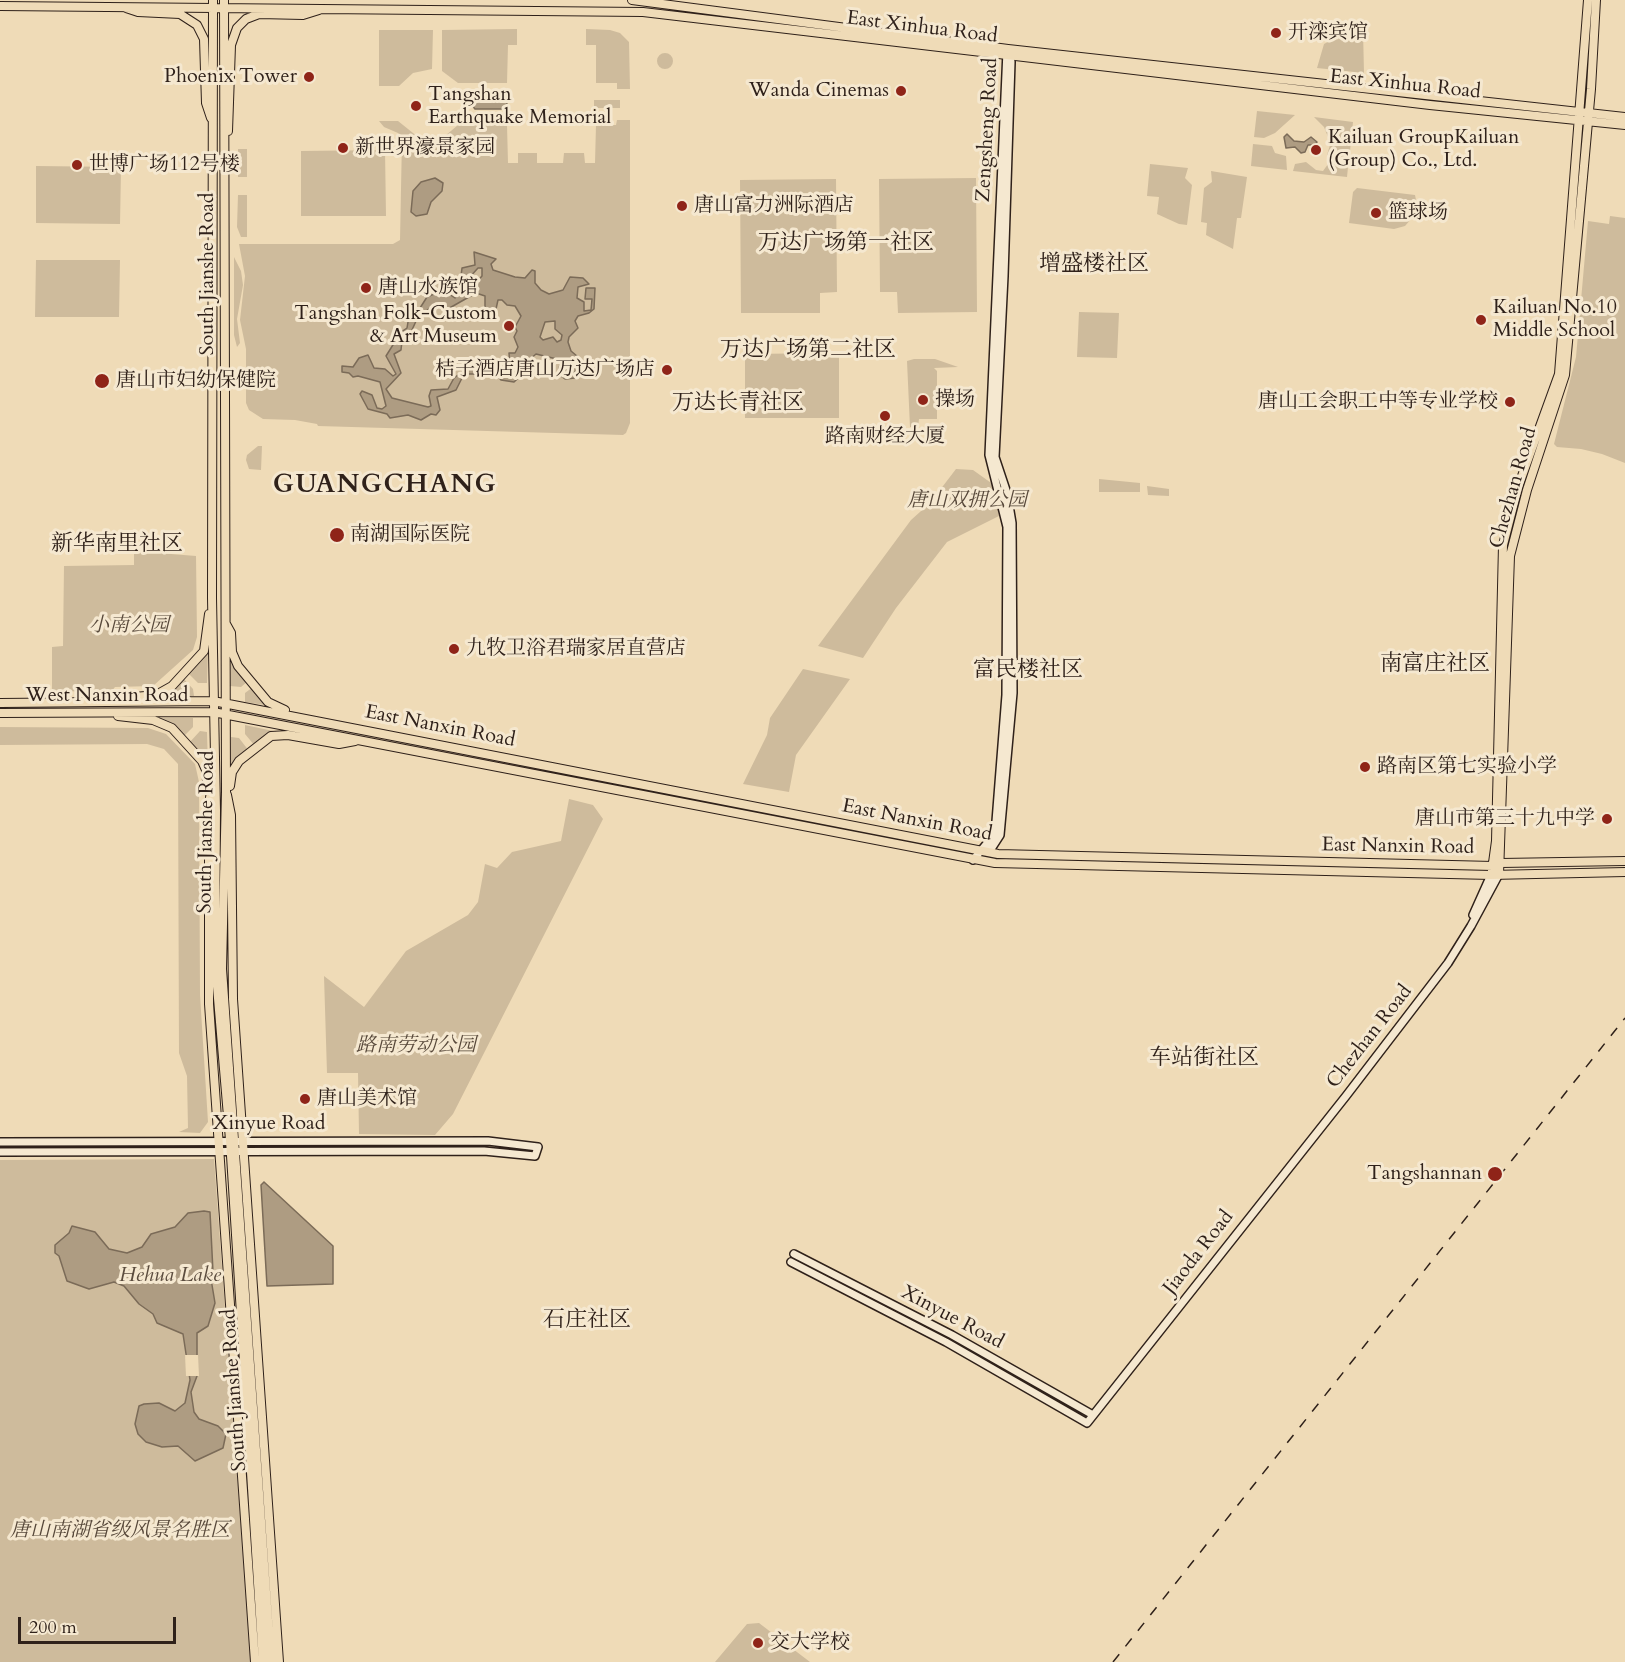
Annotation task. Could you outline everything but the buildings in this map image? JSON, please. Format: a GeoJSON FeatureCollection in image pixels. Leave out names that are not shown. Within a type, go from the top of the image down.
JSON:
{"type":"FeatureCollection","features":[{"type":"Feature","properties":{"kind":"main road","name":"East Xinhua Road"},"geometry":{"type":"LineString","coordinates":[[632,0],[1008,53]]}},
{"type":"Feature","properties":{"kind":"main road","name":"Chezhan Road"},"geometry":{"type":"LineString","coordinates":[[1585,117],[1588,0]]}},
{"type":"Feature","properties":{"kind":"main road","name":"Chezhan Road"},"geometry":{"type":"LineString","coordinates":[[1338,1105],[1342,1093],[1443,962],[1469,923],[1495,875],[1510,556],[1527,490],[1565,375],[1596,0]]}},
{"type":"Feature","properties":{"kind":"main road","name":"East Xinhua Road"},"geometry":{"type":"LineString","coordinates":[[118,5],[213,3],[327,8],[643,12],[1585,117],[1625,125]]}},
{"type":"Feature","properties":{"kind":"main road","name":"South Jianshe Road"},"geometry":{"type":"LineString","coordinates":[[213,3],[212,598],[216,972],[237,1140]]}},
{"type":"Feature","properties":{"kind":"main road","name":"South Jianshe Road"},"geometry":{"type":"LineString","coordinates":[[224,4],[226,791],[222,969],[237,1140],[263,1662]]}},
{"type":"Feature","properties":{"kind":"main road"},"geometry":{"type":"LineString","coordinates":[[0,6],[118,5],[138,12],[180,14],[197,26],[204,39],[206,103],[214,128]]}},
{"type":"Feature","properties":{"kind":"main road"},"geometry":{"type":"LineString","coordinates":[[224,144],[230,120],[231,45],[237,28],[246,19],[259,14],[303,15],[327,8]]}},
{"type":"Feature","properties":{"kind":"main road","name":"Zengsheng Road"},"geometry":{"type":"LineString","coordinates":[[973,860],[985,852],[1000,835],[1013,693],[1012,523],[995,457],[1003,320],[1008,53]]}},
{"type":"Feature","properties":{"kind":"main road","name":"East Xinhua Road"},"geometry":{"type":"LineString","coordinates":[[1585,117],[1625,117]]}},
{"type":"Feature","properties":{"kind":"main road"},"geometry":{"type":"LineString","coordinates":[[101,702],[123,696],[156,695],[172,686],[204,651],[212,598]]}},
{"type":"Feature","properties":{"kind":"main road"},"geometry":{"type":"LineString","coordinates":[[225,624],[231,633],[235,660],[268,702],[279,709],[324,721]]}},
{"type":"Feature","properties":{"kind":"main road","name":"East Nanxin Road"},"geometry":{"type":"LineString","coordinates":[[213,701],[985,852],[1497,864],[1625,861]]}},
{"type":"Feature","properties":{"kind":"main road","name":"West Nanxin Road"},"geometry":{"type":"LineString","coordinates":[[0,703],[213,701]]}},
{"type":"Feature","properties":{"kind":"main road"},"geometry":{"type":"LineString","coordinates":[[105,712],[153,720],[171,728],[202,761],[206,770],[209,804],[208,973],[255,1662]]}},
{"type":"Feature","properties":{"kind":"main road","name":"East Nanxin Road"},"geometry":{"type":"LineString","coordinates":[[213,712],[995,863],[1495,875],[1625,872]]}},
{"type":"Feature","properties":{"kind":"main road","name":"West Nanxin Road"},"geometry":{"type":"LineString","coordinates":[[0,713],[213,712]]}},
{"type":"Feature","properties":{"kind":"main road"},"geometry":{"type":"LineString","coordinates":[[279,1662],[237,1152],[233,999],[232,772],[239,761],[265,740],[278,735],[339,744],[360,740]]}},
{"type":"Feature","properties":{"kind":"main road"},"geometry":{"type":"LineString","coordinates":[[209,804],[214,769]]}},
{"type":"Feature","properties":{"kind":"main road"},"geometry":{"type":"LineString","coordinates":[[226,791],[231,815]]}},
{"type":"Feature","properties":{"kind":"main road","name":"Jiaoda Road"},"geometry":{"type":"LineString","coordinates":[[1086,1423],[1338,1105]]}},
{"type":"Feature","properties":{"kind":"main road","name":"Xinyue Road"},"geometry":{"type":"LineString","coordinates":[[0,1142],[488,1141],[538,1147],[535,1156],[484,1150],[0,1152]]}},
{"type":"Feature","properties":{"kind":"main road","name":"South Jianshe Road"},"geometry":{"type":"LineString","coordinates":[[237,1152],[271,1662]]}},
{"type":"Feature","properties":{"kind":"main road","name":"Xinyue Road"},"geometry":{"type":"LineString","coordinates":[[1086,1423],[946,1342],[793,1258],[952,1335],[1093,1414]]}},
{"type":"Feature","properties":{"kind":"main road"},"geometry":{"type":"LineString","coordinates":[[245,1527],[255,1536]]}},
{"type":"Feature","properties":{"kind":"green space"},"geometry":{"type":"Polygon","coordinates":[[[517,29],[517,45],[508,45],[507,83],[458,83],[442,71],[442,30],[517,29]]]}},
{"type":"Feature","properties":{"kind":"green space"},"geometry":{"type":"Polygon","coordinates":[[[586,29],[610,30],[620,33],[629,42],[630,89],[617,89],[617,83],[596,83],[596,45],[586,45],[586,29]]]}},
{"type":"Feature","properties":{"kind":"green space"},"geometry":{"type":"Polygon","coordinates":[[[1338,29],[1363,30],[1364,73],[1317,68],[1324,44],[1339,36],[1338,29]]]}},
{"type":"Feature","properties":{"kind":"green space"},"geometry":{"type":"Polygon","coordinates":[[[379,30],[433,30],[432,69],[413,73],[399,86],[379,86],[379,30]]]}},
{"type":"Feature","properties":{"kind":"green space"},"geometry":{"type":"Polygon","coordinates":[[[665,53],[673,61],[665,69],[657,61],[665,53]]]}},
{"type":"Feature","properties":{"kind":"green space"},"geometry":{"type":"Polygon","coordinates":[[[594,100],[620,100],[620,108],[594,108],[594,100]]]}},
{"type":"Feature","properties":{"kind":"green space"},"geometry":{"type":"Polygon","coordinates":[[[1257,111],[1295,115],[1275,133],[1264,138],[1254,137],[1257,111]]]}},
{"type":"Feature","properties":{"kind":"green space"},"geometry":{"type":"Polygon","coordinates":[[[1314,117],[1353,122],[1350,151],[1345,157],[1327,155],[1330,145],[1328,137],[1324,127],[1314,117]]]}},
{"type":"Feature","properties":{"kind":"green space"},"geometry":{"type":"Polygon","coordinates":[[[617,120],[630,120],[630,423],[626,433],[623,435],[318,426],[295,420],[263,419],[249,410],[246,403],[246,349],[240,320],[245,276],[239,244],[393,244],[400,240],[402,139],[398,133],[384,127],[379,121],[398,121],[418,137],[428,139],[445,136],[458,125],[507,125],[508,163],[518,163],[518,153],[537,153],[537,163],[563,163],[564,153],[584,153],[585,163],[595,163],[596,125],[616,125],[617,120]]]}},
{"type":"Feature","properties":{"kind":"green space"},"geometry":{"type":"Polygon","coordinates":[[[1253,144],[1272,146],[1275,153],[1286,156],[1287,170],[1251,166],[1253,144]]]}},
{"type":"Feature","properties":{"kind":"green space"},"geometry":{"type":"Polygon","coordinates":[[[238,149],[247,149],[247,177],[238,177],[238,149]]]}},
{"type":"Feature","properties":{"kind":"green space"},"geometry":{"type":"Polygon","coordinates":[[[385,150],[386,216],[301,216],[301,151],[385,150]]]}},
{"type":"Feature","properties":{"kind":"green space"},"geometry":{"type":"Polygon","coordinates":[[[1331,160],[1344,161],[1348,167],[1347,177],[1293,171],[1295,164],[1306,162],[1316,170],[1323,171],[1331,160]]]}},
{"type":"Feature","properties":{"kind":"green space"},"geometry":{"type":"Polygon","coordinates":[[[1150,164],[1188,168],[1185,178],[1192,185],[1187,225],[1179,224],[1157,214],[1159,197],[1147,196],[1150,164]]]}},
{"type":"Feature","properties":{"kind":"green space"},"geometry":{"type":"Polygon","coordinates":[[[36,166],[121,167],[120,224],[36,223],[36,166]]]}},
{"type":"Feature","properties":{"kind":"green space"},"geometry":{"type":"Polygon","coordinates":[[[1211,171],[1247,177],[1241,218],[1237,218],[1233,249],[1206,235],[1207,223],[1201,222],[1204,188],[1212,182],[1211,171]]]}},
{"type":"Feature","properties":{"kind":"green space"},"geometry":{"type":"Polygon","coordinates":[[[976,178],[977,312],[898,313],[897,292],[880,292],[879,179],[976,178]]]}},
{"type":"Feature","properties":{"kind":"green space"},"geometry":{"type":"Polygon","coordinates":[[[836,179],[837,292],[820,293],[820,313],[741,313],[740,180],[836,179]]]}},
{"type":"Feature","properties":{"kind":"green space"},"geometry":{"type":"Polygon","coordinates":[[[1357,188],[1415,195],[1417,205],[1412,218],[1405,226],[1394,229],[1349,223],[1353,192],[1357,188]]]}},
{"type":"Feature","properties":{"kind":"green space"},"geometry":{"type":"Polygon","coordinates":[[[238,195],[247,195],[247,237],[241,237],[237,227],[238,195]]]}},
{"type":"Feature","properties":{"kind":"green space"},"geometry":{"type":"Polygon","coordinates":[[[1610,216],[1625,218],[1625,463],[1602,454],[1557,447],[1554,444],[1576,357],[1588,221],[1609,224],[1610,216]]]}},
{"type":"Feature","properties":{"kind":"green space"},"geometry":{"type":"Polygon","coordinates":[[[234,257],[241,271],[243,285],[237,319],[240,343],[237,347],[234,335],[234,257]]]}},
{"type":"Feature","properties":{"kind":"green space"},"geometry":{"type":"Polygon","coordinates":[[[36,260],[120,260],[119,317],[35,317],[36,260]]]}},
{"type":"Feature","properties":{"kind":"green space"},"geometry":{"type":"Polygon","coordinates":[[[1079,312],[1119,313],[1117,358],[1077,357],[1079,312]]]}},
{"type":"Feature","properties":{"kind":"green space"},"geometry":{"type":"Polygon","coordinates":[[[839,353],[839,418],[745,418],[745,354],[839,353]]]}},
{"type":"Feature","properties":{"kind":"green space","name":"操场"},"geometry":{"type":"Polygon","coordinates":[[[935,359],[958,367],[934,368],[937,371],[937,419],[919,419],[918,427],[910,427],[907,361],[935,359]]]}},
{"type":"Feature","properties":{"kind":"green space"},"geometry":{"type":"Polygon","coordinates":[[[258,446],[262,446],[261,470],[249,469],[247,455],[258,446]]]}},
{"type":"Feature","properties":{"kind":"green space","name":"唐山双拥公园"},"geometry":{"type":"Polygon","coordinates":[[[956,469],[973,470],[994,485],[999,516],[947,542],[896,608],[863,658],[818,646],[911,520],[930,503],[956,469]]]}},
{"type":"Feature","properties":{"kind":"green space"},"geometry":{"type":"Polygon","coordinates":[[[1099,479],[1140,483],[1140,492],[1099,492],[1099,479]]]}},
{"type":"Feature","properties":{"kind":"green space"},"geometry":{"type":"Polygon","coordinates":[[[1147,486],[1169,489],[1169,496],[1148,495],[1147,486]]]}},
{"type":"Feature","properties":{"kind":"green space","name":"小南公园"},"geometry":{"type":"Polygon","coordinates":[[[134,551],[196,556],[197,637],[193,650],[153,686],[115,687],[111,692],[52,691],[52,647],[63,646],[64,566],[134,565],[134,551]]]}},
{"type":"Feature","properties":{"kind":"green space"},"geometry":{"type":"Polygon","coordinates":[[[208,649],[207,683],[198,683],[188,673],[208,649]]]}},
{"type":"Feature","properties":{"kind":"green space"},"geometry":{"type":"Polygon","coordinates":[[[231,655],[248,681],[241,687],[230,686],[231,655]]]}},
{"type":"Feature","properties":{"kind":"green space"},"geometry":{"type":"Polygon","coordinates":[[[803,669],[850,679],[796,755],[789,792],[743,784],[767,735],[770,718],[803,669]]]}},
{"type":"Feature","properties":{"kind":"green space"},"geometry":{"type":"Polygon","coordinates":[[[183,678],[193,689],[194,696],[159,697],[183,678]]]}},
{"type":"Feature","properties":{"kind":"green space"},"geometry":{"type":"Polygon","coordinates":[[[253,687],[271,706],[245,702],[245,693],[253,687]]]}},
{"type":"Feature","properties":{"kind":"green space"},"geometry":{"type":"Polygon","coordinates":[[[156,718],[193,718],[193,727],[182,738],[156,718]]]}},
{"type":"Feature","properties":{"kind":"green space"},"geometry":{"type":"Polygon","coordinates":[[[245,725],[278,732],[255,746],[245,734],[245,725]]]}},
{"type":"Feature","properties":{"kind":"green space"},"geometry":{"type":"Polygon","coordinates":[[[0,727],[148,728],[166,734],[195,764],[199,782],[200,995],[208,1122],[200,1133],[179,1132],[188,1128],[187,1076],[179,1053],[178,764],[164,749],[147,744],[0,745],[0,727]]]}},
{"type":"Feature","properties":{"kind":"green space"},"geometry":{"type":"Polygon","coordinates":[[[200,731],[207,732],[208,769],[189,743],[200,731]]]}},
{"type":"Feature","properties":{"kind":"green space"},"geometry":{"type":"Polygon","coordinates":[[[231,737],[239,738],[249,751],[230,773],[231,737]]]}},
{"type":"Feature","properties":{"kind":"green space","name":"路南劳动公园"},"geometry":{"type":"Polygon","coordinates":[[[569,799],[593,805],[603,819],[453,1114],[435,1135],[359,1134],[358,1073],[327,1073],[324,976],[364,1007],[406,951],[468,915],[478,902],[485,864],[497,868],[512,852],[561,841],[569,799]]]}},
{"type":"Feature","properties":{"kind":"green space","name":"唐山南湖省级风景名胜区"},"geometry":{"type":"Polygon","coordinates":[[[214,1159],[251,1662],[0,1662],[0,1160],[214,1159]]]}},
{"type":"Feature","properties":{"kind":"green space","name":"交大学校"},"geometry":{"type":"Polygon","coordinates":[[[759,1623],[810,1662],[715,1662],[747,1624],[759,1623]]]}},
{"type":"Feature","properties":{"kind":"water"},"geometry":{"type":"Polygon","coordinates":[[[475,100],[507,100],[507,109],[475,109],[471,104],[475,100]]]}},
{"type":"Feature","properties":{"kind":"water"},"geometry":{"type":"Polygon","coordinates":[[[1287,134],[1294,141],[1304,142],[1311,137],[1317,142],[1315,145],[1308,145],[1305,152],[1301,153],[1295,147],[1286,148],[1284,137],[1287,134]]]}},
{"type":"Feature","properties":{"kind":"water"},"geometry":{"type":"Polygon","coordinates":[[[435,178],[443,183],[442,191],[431,202],[427,214],[416,216],[411,212],[413,191],[421,182],[435,178]]]}},
{"type":"Feature","properties":{"kind":"water"},"geometry":{"type":"Polygon","coordinates":[[[474,252],[496,259],[491,264],[493,270],[515,277],[525,278],[532,270],[535,271],[535,283],[549,294],[563,290],[570,277],[583,278],[589,284],[578,287],[577,298],[584,302],[584,311],[591,310],[592,299],[585,299],[586,288],[595,288],[594,309],[578,316],[575,321],[578,328],[569,337],[568,342],[571,351],[584,362],[584,367],[575,372],[575,378],[565,379],[558,374],[561,360],[536,354],[523,365],[525,372],[514,382],[501,380],[496,374],[464,374],[456,390],[437,397],[440,410],[436,415],[431,414],[421,420],[408,415],[390,418],[387,414],[368,409],[360,394],[362,391],[372,395],[377,408],[382,409],[386,406],[380,382],[358,376],[353,377],[349,373],[342,372],[342,366],[353,367],[359,358],[368,355],[374,368],[385,369],[393,376],[396,374],[386,356],[401,332],[407,328],[410,310],[420,308],[427,297],[434,294],[446,292],[455,298],[462,291],[463,285],[473,286],[482,276],[482,268],[478,268],[469,278],[461,276],[462,268],[475,265],[474,252]],[[476,293],[446,310],[432,306],[417,319],[411,332],[402,341],[401,350],[394,354],[401,373],[386,389],[392,398],[428,407],[431,406],[429,396],[431,390],[448,389],[454,378],[470,366],[483,369],[498,364],[503,370],[510,366],[509,353],[515,353],[518,347],[514,337],[517,331],[515,327],[521,316],[515,306],[507,305],[502,300],[498,300],[496,309],[485,308],[485,296],[476,293]],[[555,321],[545,322],[540,337],[543,340],[553,337],[557,342],[561,340],[562,335],[555,329],[555,321]]]}},
{"type":"Feature","properties":{"kind":"water"},"geometry":{"type":"Polygon","coordinates":[[[264,1182],[333,1246],[333,1284],[267,1286],[261,1185],[264,1182]]]}},
{"type":"Feature","properties":{"kind":"water","name":"Hehua Lake"},"geometry":{"type":"Polygon","coordinates":[[[210,1212],[213,1272],[210,1273],[215,1303],[208,1326],[197,1333],[197,1376],[191,1392],[194,1412],[199,1419],[218,1426],[226,1434],[223,1448],[195,1461],[178,1446],[162,1447],[146,1442],[138,1434],[135,1424],[139,1406],[159,1403],[175,1411],[185,1403],[190,1380],[183,1334],[157,1323],[153,1314],[139,1304],[124,1286],[114,1282],[89,1289],[67,1281],[59,1256],[55,1253],[55,1245],[69,1233],[72,1226],[95,1232],[109,1249],[127,1253],[142,1247],[151,1234],[175,1227],[188,1213],[210,1212]]]}},
{"type":"Feature","properties":{"kind":"pier"},"geometry":{"type":"Polygon","coordinates":[[[185,1355],[198,1355],[199,1376],[186,1376],[185,1355]]]}},
{"type":"Feature","properties":{"kind":"railway"},"geometry":{"type":"LineString","coordinates":[[1113,1662],[1625,1018]]}},
{"type":"Feature","properties":{"kind":"place","name":"开滦宾馆"},"geometry":{"type":"Point","coordinates":[1276,33]}},
{"type":"Feature","properties":{"kind":"place","name":"Phoenix Tower"},"geometry":{"type":"Point","coordinates":[309,77]}},
{"type":"Feature","properties":{"kind":"place","name":"Wanda Cinemas"},"geometry":{"type":"Point","coordinates":[901,91]}},
{"type":"Feature","properties":{"kind":"place","name":"Tangshan Earthquake Memorial"},"geometry":{"type":"Point","coordinates":[416,106]}},
{"type":"Feature","properties":{"kind":"place","name":"新世界濠景家园"},"geometry":{"type":"Point","coordinates":[343,148]}},
{"type":"Feature","properties":{"kind":"place","name":"Kailuan GroupKailuan (Group) Co., Ltd."},"geometry":{"type":"Point","coordinates":[1316,150]}},
{"type":"Feature","properties":{"kind":"place","name":"世博广场112号楼"},"geometry":{"type":"Point","coordinates":[77,165]}},
{"type":"Feature","properties":{"kind":"place","name":"唐山富力洲际酒店"},"geometry":{"type":"Point","coordinates":[682,206]}},
{"type":"Feature","properties":{"kind":"place","name":"篮球场"},"geometry":{"type":"Point","coordinates":[1376,213]}},
{"type":"Feature","properties":{"kind":"place","name":"唐山水族馆"},"geometry":{"type":"Point","coordinates":[366,288]}},
{"type":"Feature","properties":{"kind":"place","name":"Kailuan No.10 Middle School"},"geometry":{"type":"Point","coordinates":[1481,320]}},
{"type":"Feature","properties":{"kind":"place","name":"Tangshan Folk-Custom & Art Museum"},"geometry":{"type":"Point","coordinates":[509,326]}},
{"type":"Feature","properties":{"kind":"place","name":"桔子酒店唐山万达广场店"},"geometry":{"type":"Point","coordinates":[667,370]}},
{"type":"Feature","properties":{"kind":"place","name":"唐山市妇幼保健院"},"geometry":{"type":"Point","coordinates":[102,381]}},
{"type":"Feature","properties":{"kind":"place","name":"操场"},"geometry":{"type":"Point","coordinates":[923,400]}},
{"type":"Feature","properties":{"kind":"place","name":"唐山工会职工中等专业学校"},"geometry":{"type":"Point","coordinates":[1510,402]}},
{"type":"Feature","properties":{"kind":"place","name":"路南财经大厦"},"geometry":{"type":"Point","coordinates":[885,416]}},
{"type":"Feature","properties":{"kind":"place","name":"南湖国际医院"},"geometry":{"type":"Point","coordinates":[337,535]}},
{"type":"Feature","properties":{"kind":"place","name":"九牧卫浴君瑞家居直营店"},"geometry":{"type":"Point","coordinates":[454,649]}},
{"type":"Feature","properties":{"kind":"place","name":"路南区第七实验小学"},"geometry":{"type":"Point","coordinates":[1365,767]}},
{"type":"Feature","properties":{"kind":"place","name":"唐山市第三十九中学"},"geometry":{"type":"Point","coordinates":[1607,819]}},
{"type":"Feature","properties":{"kind":"place","name":"唐山美术馆"},"geometry":{"type":"Point","coordinates":[305,1099]}},
{"type":"Feature","properties":{"kind":"place","name":"Tangshannan"},"geometry":{"type":"Point","coordinates":[1495,1174]}},
{"type":"Feature","properties":{"kind":"place","name":"交大学校"},"geometry":{"type":"Point","coordinates":[758,1643]}},
{"type":"Feature","properties":{"kind":"district","name":"万达广场第一社区"},"geometry":{"type":"Point","coordinates":[846,244]}},
{"type":"Feature","properties":{"kind":"district","name":"增盛楼社区"},"geometry":{"type":"Point","coordinates":[1094,265]}},
{"type":"Feature","properties":{"kind":"district","name":"万达广场第二社区"},"geometry":{"type":"Point","coordinates":[808,351]}},
{"type":"Feature","properties":{"kind":"district","name":"万达长青社区"},"geometry":{"type":"Point","coordinates":[738,404]}},
{"type":"Feature","properties":{"kind":"district","name":"GUANGCHANG"},"geometry":{"type":"Point","coordinates":[385,486]}},
{"type":"Feature","properties":{"kind":"district","name":"新华南里社区"},"geometry":{"type":"Point","coordinates":[117,545]}},
{"type":"Feature","properties":{"kind":"district","name":"南富庄社区"},"geometry":{"type":"Point","coordinates":[1435,665]}},
{"type":"Feature","properties":{"kind":"district","name":"富民楼社区"},"geometry":{"type":"Point","coordinates":[1028,671]}},
{"type":"Feature","properties":{"kind":"district","name":"车站街社区"},"geometry":{"type":"Point","coordinates":[1204,1059]}},
{"type":"Feature","properties":{"kind":"district","name":"石庄社区"},"geometry":{"type":"Point","coordinates":[587,1321]}}]}
